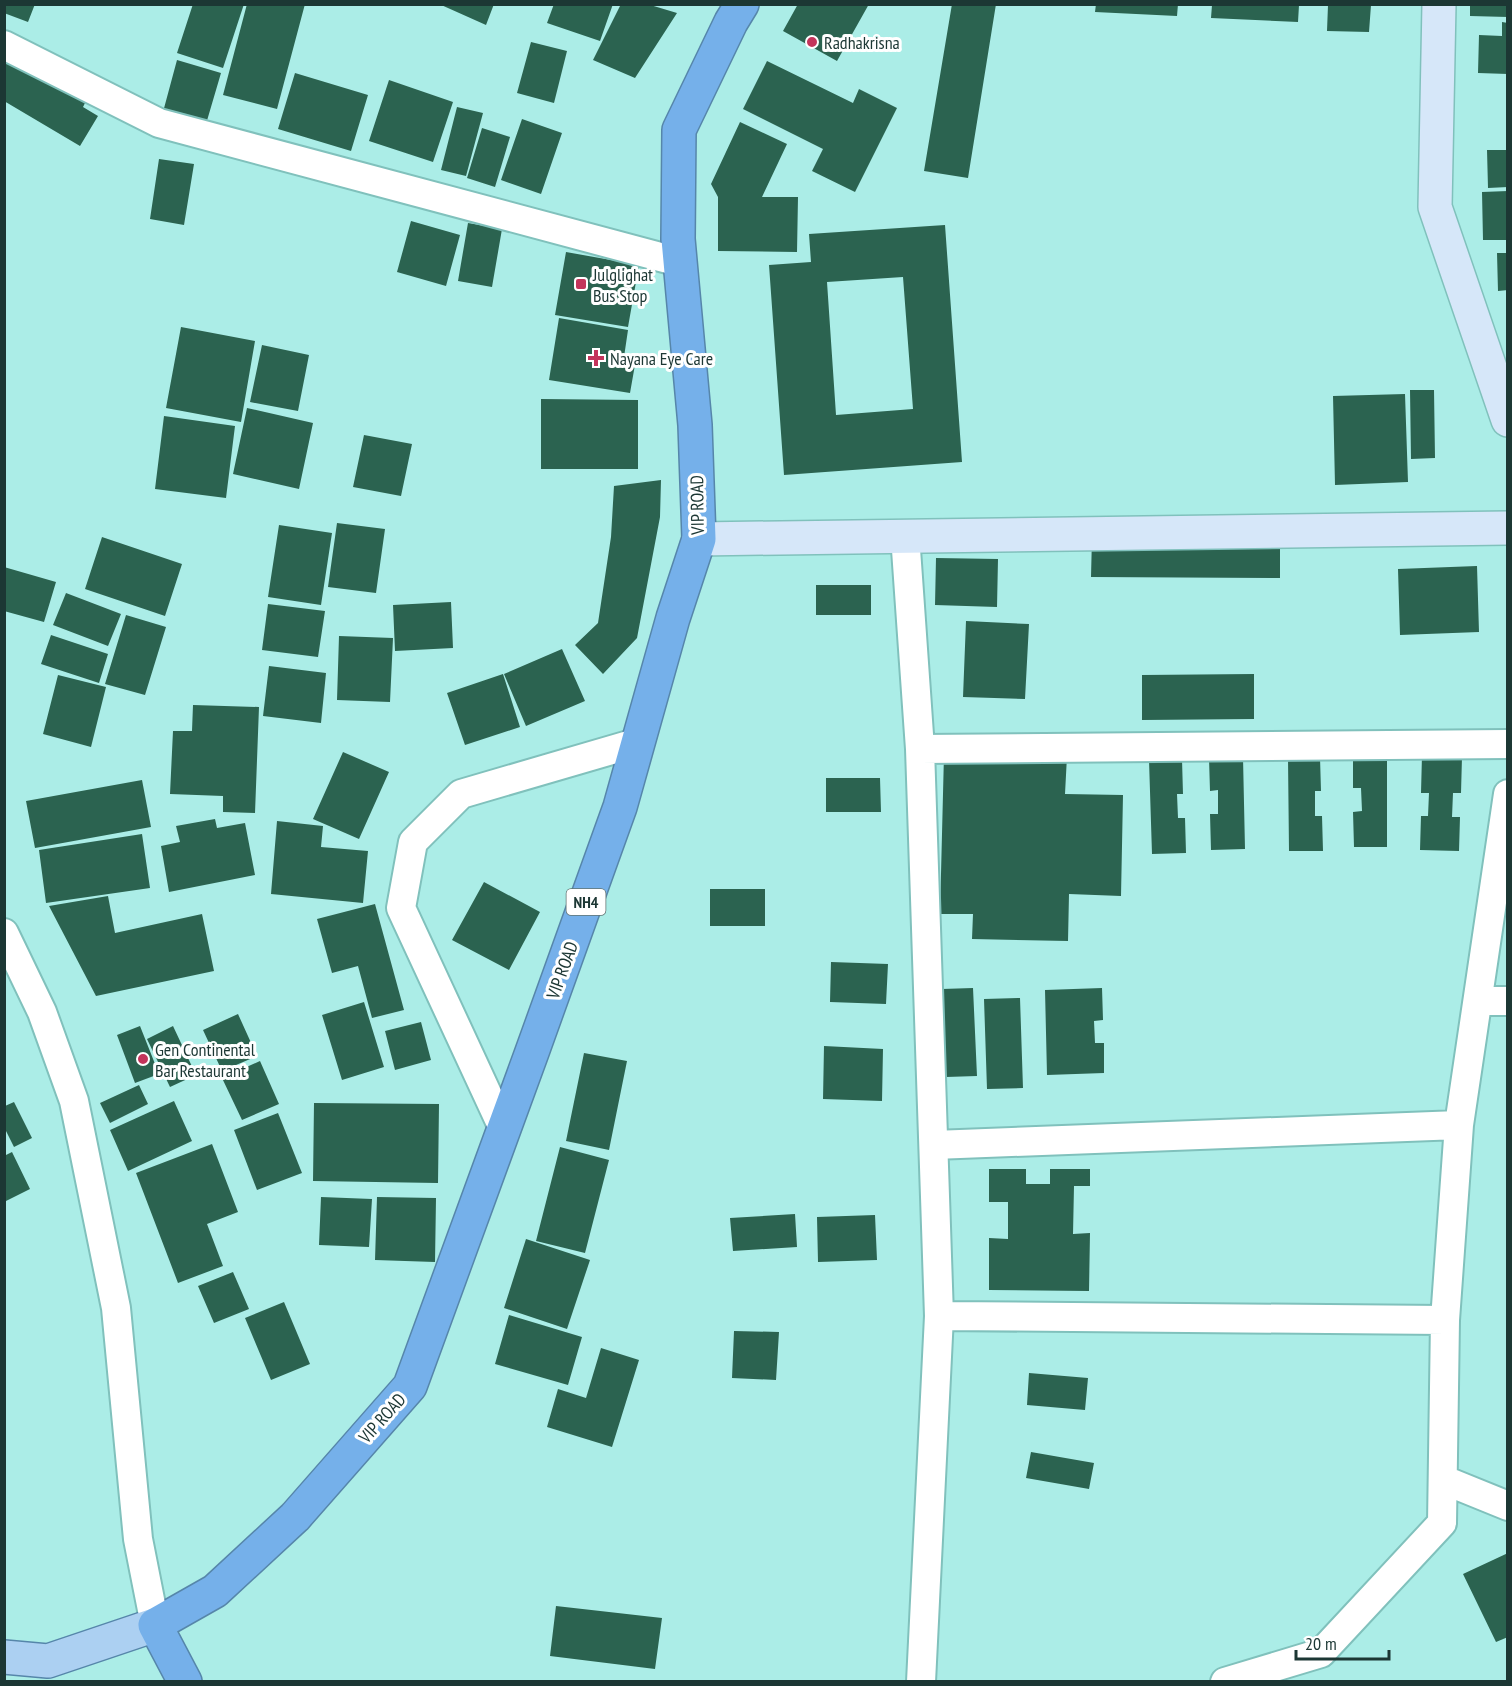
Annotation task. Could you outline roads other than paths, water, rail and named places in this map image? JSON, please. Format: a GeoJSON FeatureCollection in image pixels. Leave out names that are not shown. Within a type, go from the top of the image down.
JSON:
{"type":"FeatureCollection","features":[{"type":"Feature","properties":{"kind":"highway","name":"VIP ROAD"},"geometry":{"type":"LineString","coordinates":[[155,1626],[215,1591],[287,1524],[410,1386],[504,1131],[620,807],[673,618],[699,539],[694,425],[679,262],[678,130],[742,4]]}},
{"type":"Feature","properties":{"kind":"highway"},"geometry":{"type":"LineString","coordinates":[[155,1626],[185,1682]]}},
{"type":"Feature","properties":{"kind":"main road"},"geometry":{"type":"LineString","coordinates":[[4,1658],[48,1661],[155,1626]]}},
{"type":"Feature","properties":{"kind":"street"},"geometry":{"type":"LineString","coordinates":[[1439,4],[1436,207],[1508,420]]}},
{"type":"Feature","properties":{"kind":"street"},"geometry":{"type":"LineString","coordinates":[[4,45],[159,123],[679,262]]}},
{"type":"Feature","properties":{"kind":"street"},"geometry":{"type":"LineString","coordinates":[[699,539],[1508,528]]}},
{"type":"Feature","properties":{"kind":"street"},"geometry":{"type":"LineString","coordinates":[[905,535],[920,749],[939,1316],[921,1682]]}},
{"type":"Feature","properties":{"kind":"street"},"geometry":{"type":"LineString","coordinates":[[504,1131],[401,908],[413,842],[461,795],[639,742]]}},
{"type":"Feature","properties":{"kind":"street"},"geometry":{"type":"LineString","coordinates":[[920,749],[1508,744]]}},
{"type":"Feature","properties":{"kind":"street"},"geometry":{"type":"LineString","coordinates":[[1225,1682],[1321,1653],[1442,1522],[1445,1320],[1459,1125],[1508,794]]}},
{"type":"Feature","properties":{"kind":"street"},"geometry":{"type":"LineString","coordinates":[[4,933],[42,1012],[74,1101],[116,1308],[138,1539],[155,1626]]}},
{"type":"Feature","properties":{"kind":"street"},"geometry":{"type":"LineString","coordinates":[[1478,1001],[1508,1000]]}},
{"type":"Feature","properties":{"kind":"street"},"geometry":{"type":"LineString","coordinates":[[934,1145],[1459,1125]]}},
{"type":"Feature","properties":{"kind":"street"},"geometry":{"type":"LineString","coordinates":[[939,1316],[1445,1320]]}},
{"type":"Feature","properties":{"kind":"street"},"geometry":{"type":"LineString","coordinates":[[1444,1480],[1508,1506]]}},
{"type":"Feature","properties":{"kind":"place","name":"Radhakrisna"},"geometry":{"type":"Point","coordinates":[812,42]}},
{"type":"Feature","properties":{"kind":"place","name":"Julglighat Bus Stop"},"geometry":{"type":"Point","coordinates":[581,284]}},
{"type":"Feature","properties":{"kind":"place","name":"Nayana Eye Care"},"geometry":{"type":"Point","coordinates":[596,358]}},
{"type":"Feature","properties":{"kind":"place","name":"Gen Continental Bar Restaurant"},"geometry":{"type":"Point","coordinates":[143,1059]}}]}
